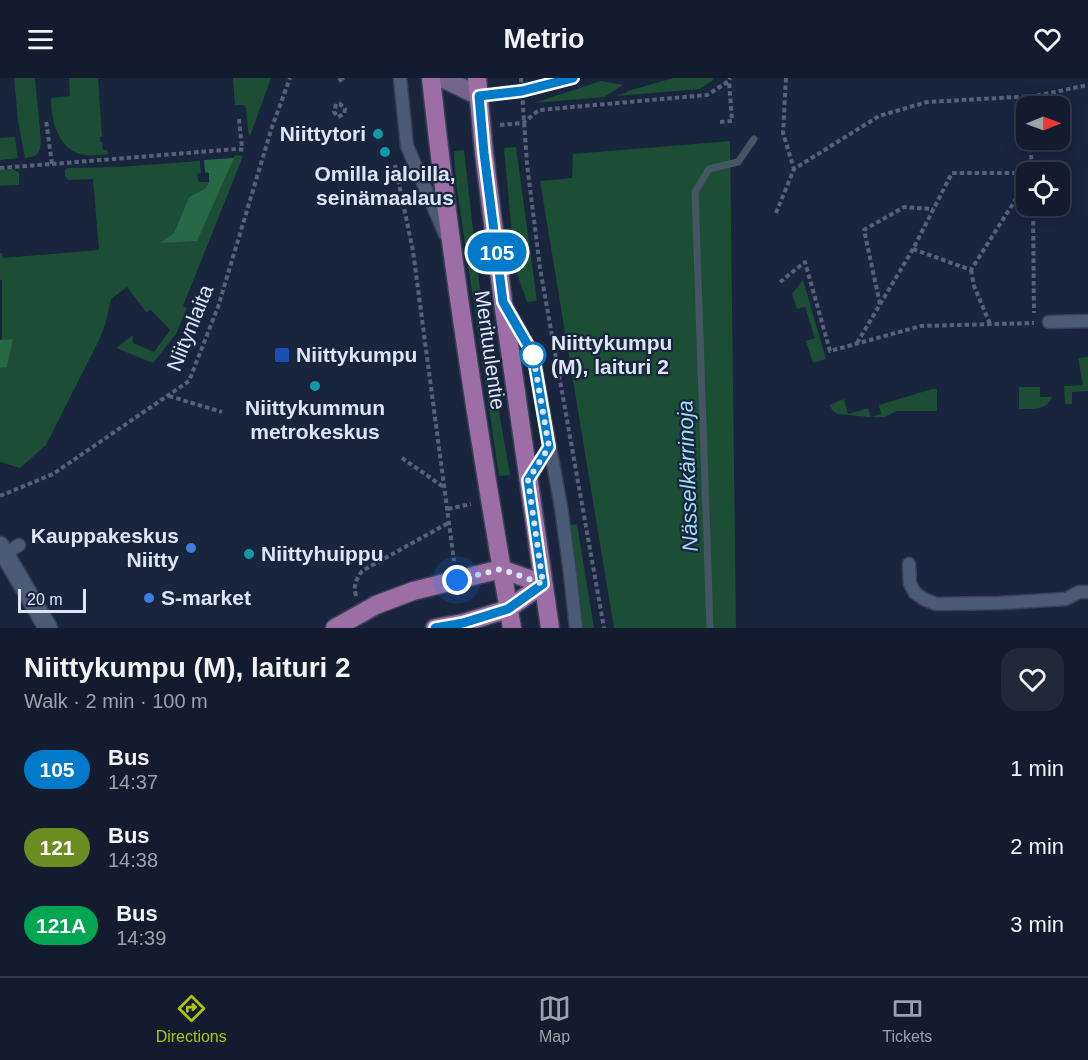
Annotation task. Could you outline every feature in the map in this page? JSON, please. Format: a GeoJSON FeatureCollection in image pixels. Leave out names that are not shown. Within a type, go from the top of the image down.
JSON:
{"type":"FeatureCollection","features":[{"type":"Feature","properties":{"kind":"main road","name":"Merituulentie"},"geometry":{"type":"LineString","coordinates":[[431,78],[453,256],[487,489],[512,628]]}},
{"type":"Feature","properties":{"kind":"main road"},"geometry":{"type":"LineString","coordinates":[[442,78],[478,87]]}},
{"type":"Feature","properties":{"kind":"main road","name":"Merituulentie"},"geometry":{"type":"LineString","coordinates":[[478,87],[503,302],[550,628]]}},
{"type":"Feature","properties":{"kind":"main road"},"geometry":{"type":"LineString","coordinates":[[335,628],[376,605],[413,591],[501,569],[543,584]]}},
{"type":"Feature","properties":{"kind":"main road"},"geometry":{"type":"LineString","coordinates":[[435,628],[463,623],[508,609],[543,584]]}},
{"type":"Feature","properties":{"kind":"street"},"geometry":{"type":"LineString","coordinates":[[8,549],[48,628]]}},
{"type":"Feature","properties":{"kind":"lane"},"geometry":{"type":"LineString","coordinates":[[400,78],[408,146],[453,256]]}},
{"type":"Feature","properties":{"kind":"lane"},"geometry":{"type":"LineString","coordinates":[[503,302],[533,354],[562,518],[576,628]]}},
{"type":"Feature","properties":{"kind":"lane"},"geometry":{"type":"LineString","coordinates":[[1049,322],[1088,321]]}},
{"type":"Feature","properties":{"kind":"lane"},"geometry":{"type":"LineString","coordinates":[[528,480],[549,447]]}},
{"type":"Feature","properties":{"kind":"lane"},"geometry":{"type":"LineString","coordinates":[[909,564],[910,584],[915,593],[936,604],[1066,599],[1079,592],[1088,592]]}},
{"type":"Feature","properties":{"kind":"path","name":"Niitynlaita"},"geometry":{"type":"LineString","coordinates":[[0,496],[53,474],[189,381],[218,307],[272,127],[290,78]]}},
{"type":"Feature","properties":{"kind":"path"},"geometry":{"type":"LineString","coordinates":[[520,78],[527,164],[540,268],[604,628]]}},
{"type":"Feature","properties":{"kind":"path"},"geometry":{"type":"LineString","coordinates":[[786,78],[783,133],[794,169]]}},
{"type":"Feature","properties":{"kind":"path"},"geometry":{"type":"LineString","coordinates":[[523,123],[539,110],[707,95],[730,79]]}},
{"type":"Feature","properties":{"kind":"path"},"geometry":{"type":"LineString","coordinates":[[720,122],[732,121],[730,79]]}},
{"type":"Feature","properties":{"kind":"path"},"geometry":{"type":"LineString","coordinates":[[1035,96],[1088,85]]}},
{"type":"Feature","properties":{"kind":"path"},"geometry":{"type":"LineString","coordinates":[[776,213],[794,169],[879,116],[927,102],[1016,97]]}},
{"type":"Feature","properties":{"kind":"path"},"geometry":{"type":"LineString","coordinates":[[0,168],[243,149],[239,119]]}},
{"type":"Feature","properties":{"kind":"path"},"geometry":{"type":"LineString","coordinates":[[46,120],[52,164]]}},
{"type":"Feature","properties":{"kind":"path"},"geometry":{"type":"LineString","coordinates":[[394,157],[413,251],[457,580]]}},
{"type":"Feature","properties":{"kind":"path"},"geometry":{"type":"LineString","coordinates":[[857,344],[913,249],[952,173],[1016,173]]}},
{"type":"Feature","properties":{"kind":"path"},"geometry":{"type":"LineString","coordinates":[[990,324],[974,286],[971,270],[1016,199]]}},
{"type":"Feature","properties":{"kind":"path"},"geometry":{"type":"LineString","coordinates":[[880,304],[864,230],[904,207],[933,210]]}},
{"type":"Feature","properties":{"kind":"path"},"geometry":{"type":"LineString","coordinates":[[780,282],[805,262],[830,351],[921,326],[1034,323],[1033,216]]}},
{"type":"Feature","properties":{"kind":"path"},"geometry":{"type":"LineString","coordinates":[[913,249],[971,270]]}},
{"type":"Feature","properties":{"kind":"path"},"geometry":{"type":"LineString","coordinates":[[168,396],[222,412]]}},
{"type":"Feature","properties":{"kind":"path"},"geometry":{"type":"LineString","coordinates":[[402,458],[446,488]]}},
{"type":"Feature","properties":{"kind":"path"},"geometry":{"type":"LineString","coordinates":[[357,597],[354,589],[356,580],[362,571],[450,522]]}},
{"type":"Feature","properties":{"kind":"green space"},"geometry":{"type":"Polygon","coordinates":[[[14,78],[35,78],[41,145],[37,154],[25,158],[18,121],[14,78]]]}},
{"type":"Feature","properties":{"kind":"green space"},"geometry":{"type":"Polygon","coordinates":[[[69,78],[100,78],[98,79],[102,137],[100,137],[100,142],[102,142],[103,150],[107,150],[108,154],[84,155],[75,152],[62,141],[52,116],[51,98],[70,96],[69,78]]]}},
{"type":"Feature","properties":{"kind":"green space"},"geometry":{"type":"Polygon","coordinates":[[[233,78],[271,78],[250,136],[246,108],[244,105],[235,105],[233,78]]]}},
{"type":"Feature","properties":{"kind":"green space"},"geometry":{"type":"Polygon","coordinates":[[[673,78],[714,78],[700,89],[617,96],[628,91],[673,78]]]}},
{"type":"Feature","properties":{"kind":"green space"},"geometry":{"type":"Polygon","coordinates":[[[601,81],[623,85],[604,97],[534,103],[601,81]]]}},
{"type":"Feature","properties":{"kind":"green space"},"geometry":{"type":"Polygon","coordinates":[[[15,137],[18,158],[0,160],[0,138],[15,137]]]}},
{"type":"Feature","properties":{"kind":"green space"},"geometry":{"type":"Polygon","coordinates":[[[730,141],[736,628],[614,628],[540,181],[572,178],[573,154],[730,141]]]}},
{"type":"Feature","properties":{"kind":"green space"},"geometry":{"type":"Polygon","coordinates":[[[516,147],[537,301],[527,302],[515,268],[504,148],[516,147]]]}},
{"type":"Feature","properties":{"kind":"green space"},"geometry":{"type":"Polygon","coordinates":[[[464,150],[484,326],[510,475],[499,476],[456,182],[454,151],[464,150]]]}},
{"type":"Feature","properties":{"kind":"green space"},"geometry":{"type":"Polygon","coordinates":[[[235,155],[243,156],[183,306],[187,308],[176,334],[153,363],[116,348],[133,335],[133,343],[154,352],[170,330],[151,310],[146,312],[127,287],[111,299],[99,340],[46,445],[20,468],[0,462],[0,368],[7,366],[13,339],[2,340],[0,253],[3,258],[99,250],[93,179],[68,180],[65,176],[67,168],[200,161],[201,173],[197,174],[199,182],[209,182],[206,188],[189,197],[174,233],[161,243],[197,240],[235,155]]]}},
{"type":"Feature","properties":{"kind":"green space"},"geometry":{"type":"Polygon","coordinates":[[[234,158],[197,241],[160,243],[174,233],[189,197],[206,188],[209,173],[205,172],[204,160],[234,158]]]}},
{"type":"Feature","properties":{"kind":"green space"},"geometry":{"type":"Polygon","coordinates":[[[13,169],[19,173],[19,185],[0,186],[0,170],[13,169]]]}},
{"type":"Feature","properties":{"kind":"green space"},"geometry":{"type":"Polygon","coordinates":[[[803,280],[826,359],[813,363],[806,341],[815,338],[805,307],[797,309],[792,294],[803,280]]]}},
{"type":"Feature","properties":{"kind":"green space"},"geometry":{"type":"Polygon","coordinates":[[[13,339],[7,367],[0,368],[0,340],[13,339]]]}},
{"type":"Feature","properties":{"kind":"green space"},"geometry":{"type":"Polygon","coordinates":[[[1088,357],[1088,391],[1072,392],[1072,404],[1065,404],[1064,386],[1083,385],[1078,358],[1088,357]]]}},
{"type":"Feature","properties":{"kind":"green space"},"geometry":{"type":"Polygon","coordinates":[[[1019,387],[1040,387],[1040,397],[1052,397],[1042,407],[1019,409],[1019,387]]]}},
{"type":"Feature","properties":{"kind":"green space"},"geometry":{"type":"Polygon","coordinates":[[[937,389],[937,411],[897,411],[884,417],[871,417],[881,414],[879,405],[937,389]]]}},
{"type":"Feature","properties":{"kind":"green space"},"geometry":{"type":"Polygon","coordinates":[[[844,399],[848,414],[868,408],[871,417],[838,414],[829,405],[844,399]]]}},
{"type":"Feature","properties":{"kind":"green space"},"geometry":{"type":"Polygon","coordinates":[[[577,524],[594,628],[583,628],[568,525],[577,524]]]}},
{"type":"Feature","properties":{"kind":"waterway","name":"Nässelkärrinoja"},"geometry":{"type":"LineString","coordinates":[[710,628],[695,192],[709,169],[738,162],[754,139]]}},
{"type":"Feature","properties":{"kind":"bus line","name":"105"},"geometry":{"type":"LineString","coordinates":[[435,628],[463,623],[508,609],[543,584],[528,480],[549,447],[533,354],[503,302],[479,96],[522,91],[573,78]]}},
{"type":"Feature","properties":{"kind":"place","name":"Niittytori"},"geometry":{"type":"Point","coordinates":[378,134]}},
{"type":"Feature","properties":{"kind":"place","name":"Omilla jaloilla, seinämaalaus"},"geometry":{"type":"Point","coordinates":[385,152]}},
{"type":"Feature","properties":{"kind":"place","name":"Niittykumpu"},"geometry":{"type":"Point","coordinates":[282,355]}},
{"type":"Feature","properties":{"kind":"place","name":"Niittykumpu (M), laituri 2"},"geometry":{"type":"Point","coordinates":[533,355]}},
{"type":"Feature","properties":{"kind":"place","name":"Niittykummun metrokeskus"},"geometry":{"type":"Point","coordinates":[315,386]}},
{"type":"Feature","properties":{"kind":"place","name":"Kauppakeskus Niitty"},"geometry":{"type":"Point","coordinates":[191,548]}},
{"type":"Feature","properties":{"kind":"place","name":"Niittyhuippu"},"geometry":{"type":"Point","coordinates":[249,554]}},
{"type":"Feature","properties":{"kind":"place","name":"S-market"},"geometry":{"type":"Point","coordinates":[149,598]}},
{"type":"Feature","properties":{"kind":"route"},"geometry":{"type":"LineString","coordinates":[[457,580],[501,569],[543,584],[528,480],[549,447],[533,355]]}}]}
